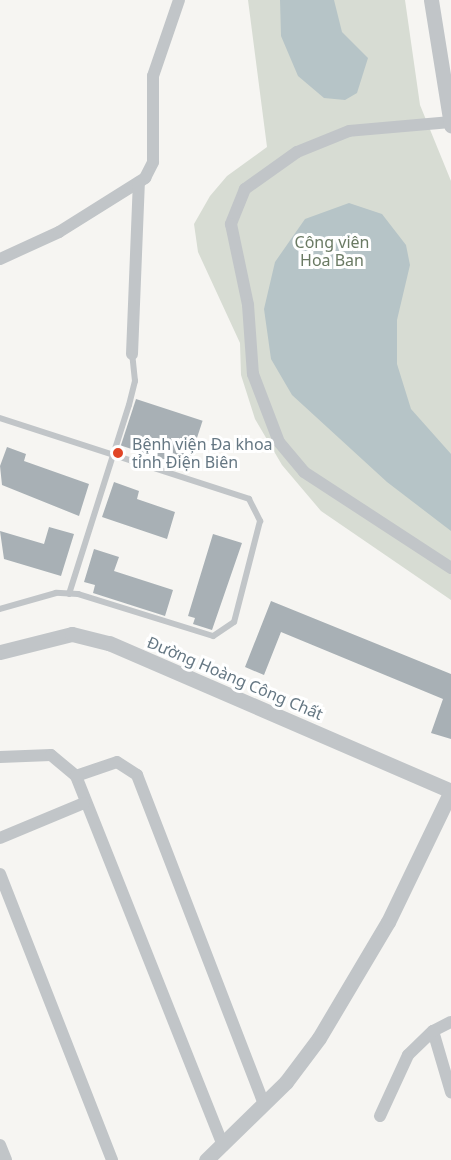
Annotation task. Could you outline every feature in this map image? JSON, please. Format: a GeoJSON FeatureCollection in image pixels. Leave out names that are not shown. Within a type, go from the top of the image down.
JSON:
{"type":"FeatureCollection","features":[{"type":"Feature","properties":{"kind":"street"},"geometry":{"type":"LineString","coordinates":[[0,259],[59,232],[139,182],[153,162],[153,76],[179,0]]}},
{"type":"Feature","properties":{"kind":"street"},"geometry":{"type":"LineString","coordinates":[[431,0],[451,123],[349,131],[297,152],[245,189],[231,224],[248,305],[253,375],[279,442],[304,472],[451,568]]}},
{"type":"Feature","properties":{"kind":"street"},"geometry":{"type":"LineString","coordinates":[[132,354],[139,182]]}},
{"type":"Feature","properties":{"kind":"street","name":"Đường Hoàng Công Chất"},"geometry":{"type":"LineString","coordinates":[[0,652],[72,634],[109,643],[451,791]]}},
{"type":"Feature","properties":{"kind":"street"},"geometry":{"type":"LineString","coordinates":[[0,757],[51,755],[76,776],[84,803],[217,1154],[264,1104],[319,1038],[383,932],[451,791]]}},
{"type":"Feature","properties":{"kind":"street"},"geometry":{"type":"LineString","coordinates":[[76,776],[117,762],[137,775],[264,1104]]}},
{"type":"Feature","properties":{"kind":"street"},"geometry":{"type":"LineString","coordinates":[[0,838],[84,803]]}},
{"type":"Feature","properties":{"kind":"street"},"geometry":{"type":"LineString","coordinates":[[0,874],[109,1159]]}},
{"type":"Feature","properties":{"kind":"street"},"geometry":{"type":"LineString","coordinates":[[380,1116],[408,1055],[433,1031],[451,1022]]}},
{"type":"Feature","properties":{"kind":"street"},"geometry":{"type":"LineString","coordinates":[[433,1031],[451,1092]]}},
{"type":"Feature","properties":{"kind":"street"},"geometry":{"type":"LineString","coordinates":[[0,1145],[6,1160]]}},
{"type":"Feature","properties":{"kind":"lane"},"geometry":{"type":"LineString","coordinates":[[69,594],[135,381],[132,354]]}},
{"type":"Feature","properties":{"kind":"lane"},"geometry":{"type":"LineString","coordinates":[[0,418],[249,499],[258,507],[261,521],[234,622],[213,636],[69,594],[0,609]]}},
{"type":"Feature","properties":{"kind":"green space","name":"Công viên Hoa Ban"},"geometry":{"type":"Polygon","coordinates":[[[248,0],[405,0],[420,105],[451,181],[451,600],[321,511],[282,465],[255,419],[241,375],[240,343],[198,252],[194,224],[210,196],[227,176],[267,147],[248,0]]]}},
{"type":"Feature","properties":{"kind":"shaded area"},"geometry":{"type":"Polygon","coordinates":[[[280,0],[334,0],[342,32],[368,58],[357,93],[345,100],[324,98],[298,76],[281,36],[280,0]]]}},
{"type":"Feature","properties":{"kind":"shaded area"},"geometry":{"type":"Polygon","coordinates":[[[349,203],[382,214],[406,245],[410,265],[397,320],[397,364],[411,409],[451,454],[451,531],[387,482],[292,395],[271,359],[264,309],[275,262],[305,219],[349,203]]]}},
{"type":"Feature","properties":{"kind":"building"},"geometry":{"type":"Polygon","coordinates":[[[136,399],[203,421],[187,467],[121,446],[136,399]]]}},
{"type":"Feature","properties":{"kind":"building"},"geometry":{"type":"Polygon","coordinates":[[[7,447],[26,454],[24,461],[89,484],[79,516],[2,485],[0,466],[7,447]]]}},
{"type":"Feature","properties":{"kind":"building"},"geometry":{"type":"Polygon","coordinates":[[[114,482],[139,491],[137,499],[175,512],[167,539],[102,517],[114,482]]]}},
{"type":"Feature","properties":{"kind":"building"},"geometry":{"type":"Polygon","coordinates":[[[49,527],[74,534],[61,576],[4,559],[0,531],[44,544],[49,527]]]}},
{"type":"Feature","properties":{"kind":"building"},"geometry":{"type":"Polygon","coordinates":[[[213,534],[242,543],[212,630],[193,624],[195,618],[188,616],[213,534]]]}},
{"type":"Feature","properties":{"kind":"building"},"geometry":{"type":"Polygon","coordinates":[[[94,549],[119,557],[114,571],[173,590],[165,616],[93,593],[95,585],[84,582],[94,549]]]}},
{"type":"Feature","properties":{"kind":"building"},"geometry":{"type":"Polygon","coordinates":[[[271,601],[451,674],[451,739],[431,733],[443,699],[281,632],[264,675],[245,667],[271,601]]]}},
{"type":"Feature","properties":{"kind":"place","name":"Bệnh viện Đa khoa tỉnh Điện Biên"},"geometry":{"type":"Point","coordinates":[118,453]}}]}
